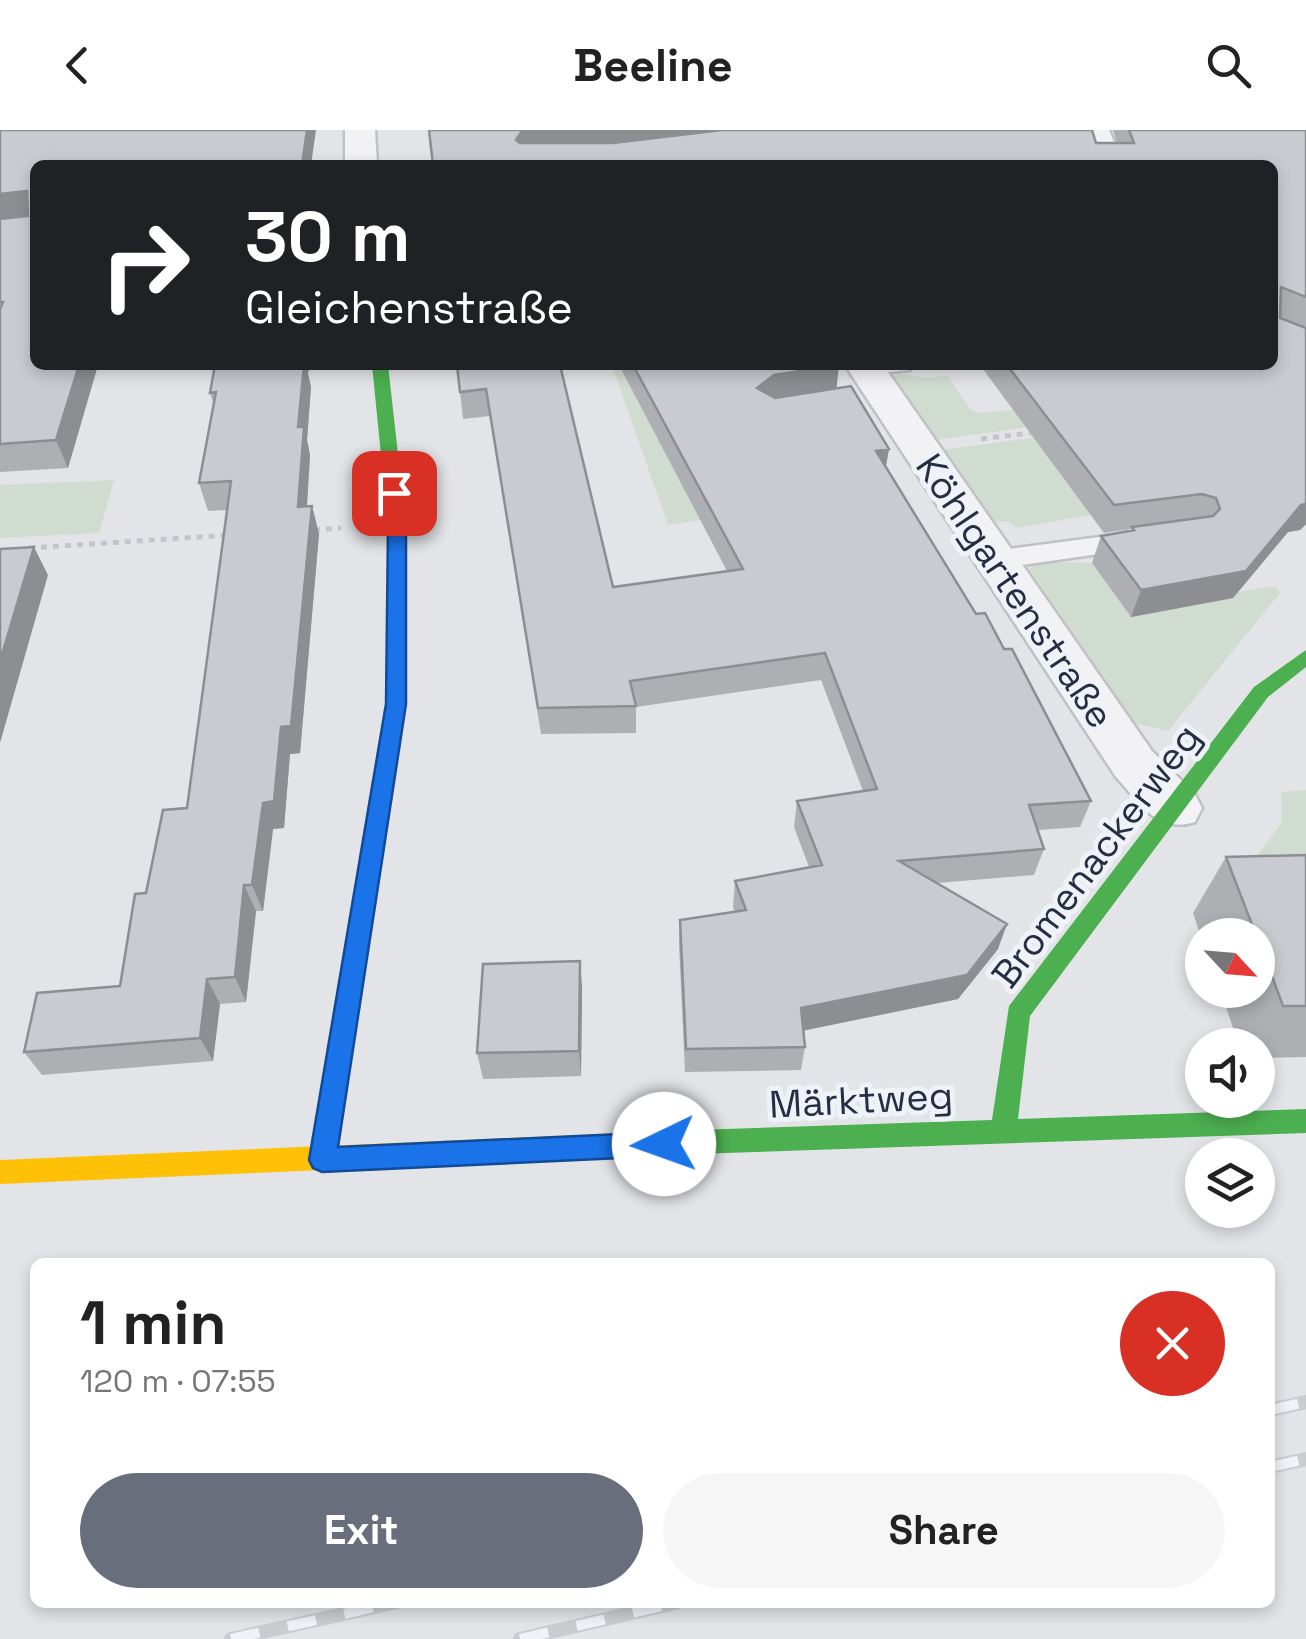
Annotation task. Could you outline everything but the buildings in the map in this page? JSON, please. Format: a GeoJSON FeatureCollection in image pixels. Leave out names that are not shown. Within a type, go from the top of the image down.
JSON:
{"type":"FeatureCollection","features":[{"type":"Feature","properties":{"kind":"street"},"geometry":{"type":"LineString","coordinates":[[360,130],[360,160]]}},
{"type":"Feature","properties":{"kind":"street"},"geometry":{"type":"LineString","coordinates":[[1094,130],[1106,160]]}},
{"type":"Feature","properties":{"kind":"street"},"geometry":{"type":"LineString","coordinates":[[322,1160],[396,704],[397,525],[381,370]]}},
{"type":"Feature","properties":{"kind":"street","name":"Köhlgartenstraße"},"geometry":{"type":"LineString","coordinates":[[876,379],[917,448],[1134,764],[1176,808]]}},
{"type":"Feature","properties":{"kind":"street","name":"Bromenackerweg"},"geometry":{"type":"LineString","coordinates":[[1004,1129],[1018,1013],[1261,692],[1306,658]]}},
{"type":"Feature","properties":{"kind":"street","name":"Märktweg"},"geometry":{"type":"LineString","coordinates":[[0,1172],[1004,1129],[1306,1122]]}},
{"type":"Feature","properties":{"kind":"lane"},"geometry":{"type":"LineString","coordinates":[[989,554],[1164,528]]}},
{"type":"Feature","properties":{"kind":"path"},"geometry":{"type":"LineString","coordinates":[[917,448],[1047,430]]}},
{"type":"Feature","properties":{"kind":"path"},"geometry":{"type":"LineString","coordinates":[[298,531],[397,525]]}},
{"type":"Feature","properties":{"kind":"path"},"geometry":{"type":"LineString","coordinates":[[20,548],[238,535]]}},
{"type":"Feature","properties":{"kind":"shaded area"},"geometry":{"type":"Polygon","coordinates":[[[614,370],[719,370],[835,499],[668,525],[614,370]]]}},
{"type":"Feature","properties":{"kind":"shaded area"},"geometry":{"type":"Polygon","coordinates":[[[892,376],[948,376],[970,409],[978,413],[1040,407],[1134,413],[934,440],[892,376]]]}},
{"type":"Feature","properties":{"kind":"shaded area"},"geometry":{"type":"Polygon","coordinates":[[[1143,423],[1060,472],[1091,515],[1016,528],[1010,522],[990,521],[942,450],[1143,423]]]}},
{"type":"Feature","properties":{"kind":"shaded area"},"geometry":{"type":"Polygon","coordinates":[[[114,480],[99,533],[0,538],[0,485],[114,480]]]}},
{"type":"Feature","properties":{"kind":"shaded area"},"geometry":{"type":"Polygon","coordinates":[[[1039,562],[1092,563],[1226,594],[1275,586],[1280,593],[1168,731],[1130,722],[1026,572],[1039,562]]]}},
{"type":"Feature","properties":{"kind":"shaded area"},"geometry":{"type":"Polygon","coordinates":[[[1306,790],[1306,889],[1249,867],[1282,822],[1281,792],[1306,790]]]}},
{"type":"Feature","properties":{"kind":"railway"},"geometry":{"type":"LineString","coordinates":[[1275,1409],[1306,1402]]}},
{"type":"Feature","properties":{"kind":"railway"},"geometry":{"type":"LineString","coordinates":[[1275,1466],[1306,1459]]}},
{"type":"Feature","properties":{"kind":"railway"},"geometry":{"type":"LineString","coordinates":[[231,1639],[370,1608]]}},
{"type":"Feature","properties":{"kind":"railway"},"geometry":{"type":"LineString","coordinates":[[520,1639],[653,1608]]}},
{"type":"Feature","properties":{"kind":"traffic: fast"},"geometry":{"type":"LineString","coordinates":[[323,1160],[396,705],[397,525],[381,370]]}},
{"type":"Feature","properties":{"kind":"traffic: fast"},"geometry":{"type":"LineString","coordinates":[[1004,1129],[1018,1013],[1261,692],[1306,657]]}},
{"type":"Feature","properties":{"kind":"traffic: fast"},"geometry":{"type":"LineString","coordinates":[[695,1142],[1306,1121]]}},
{"type":"Feature","properties":{"kind":"traffic: slow"},"geometry":{"type":"LineString","coordinates":[[0,1172],[695,1142]]}},
{"type":"Feature","properties":{"kind":"route"},"geometry":{"type":"LineString","coordinates":[[394,493],[396,704],[322,1160],[664,1144]]}}]}
